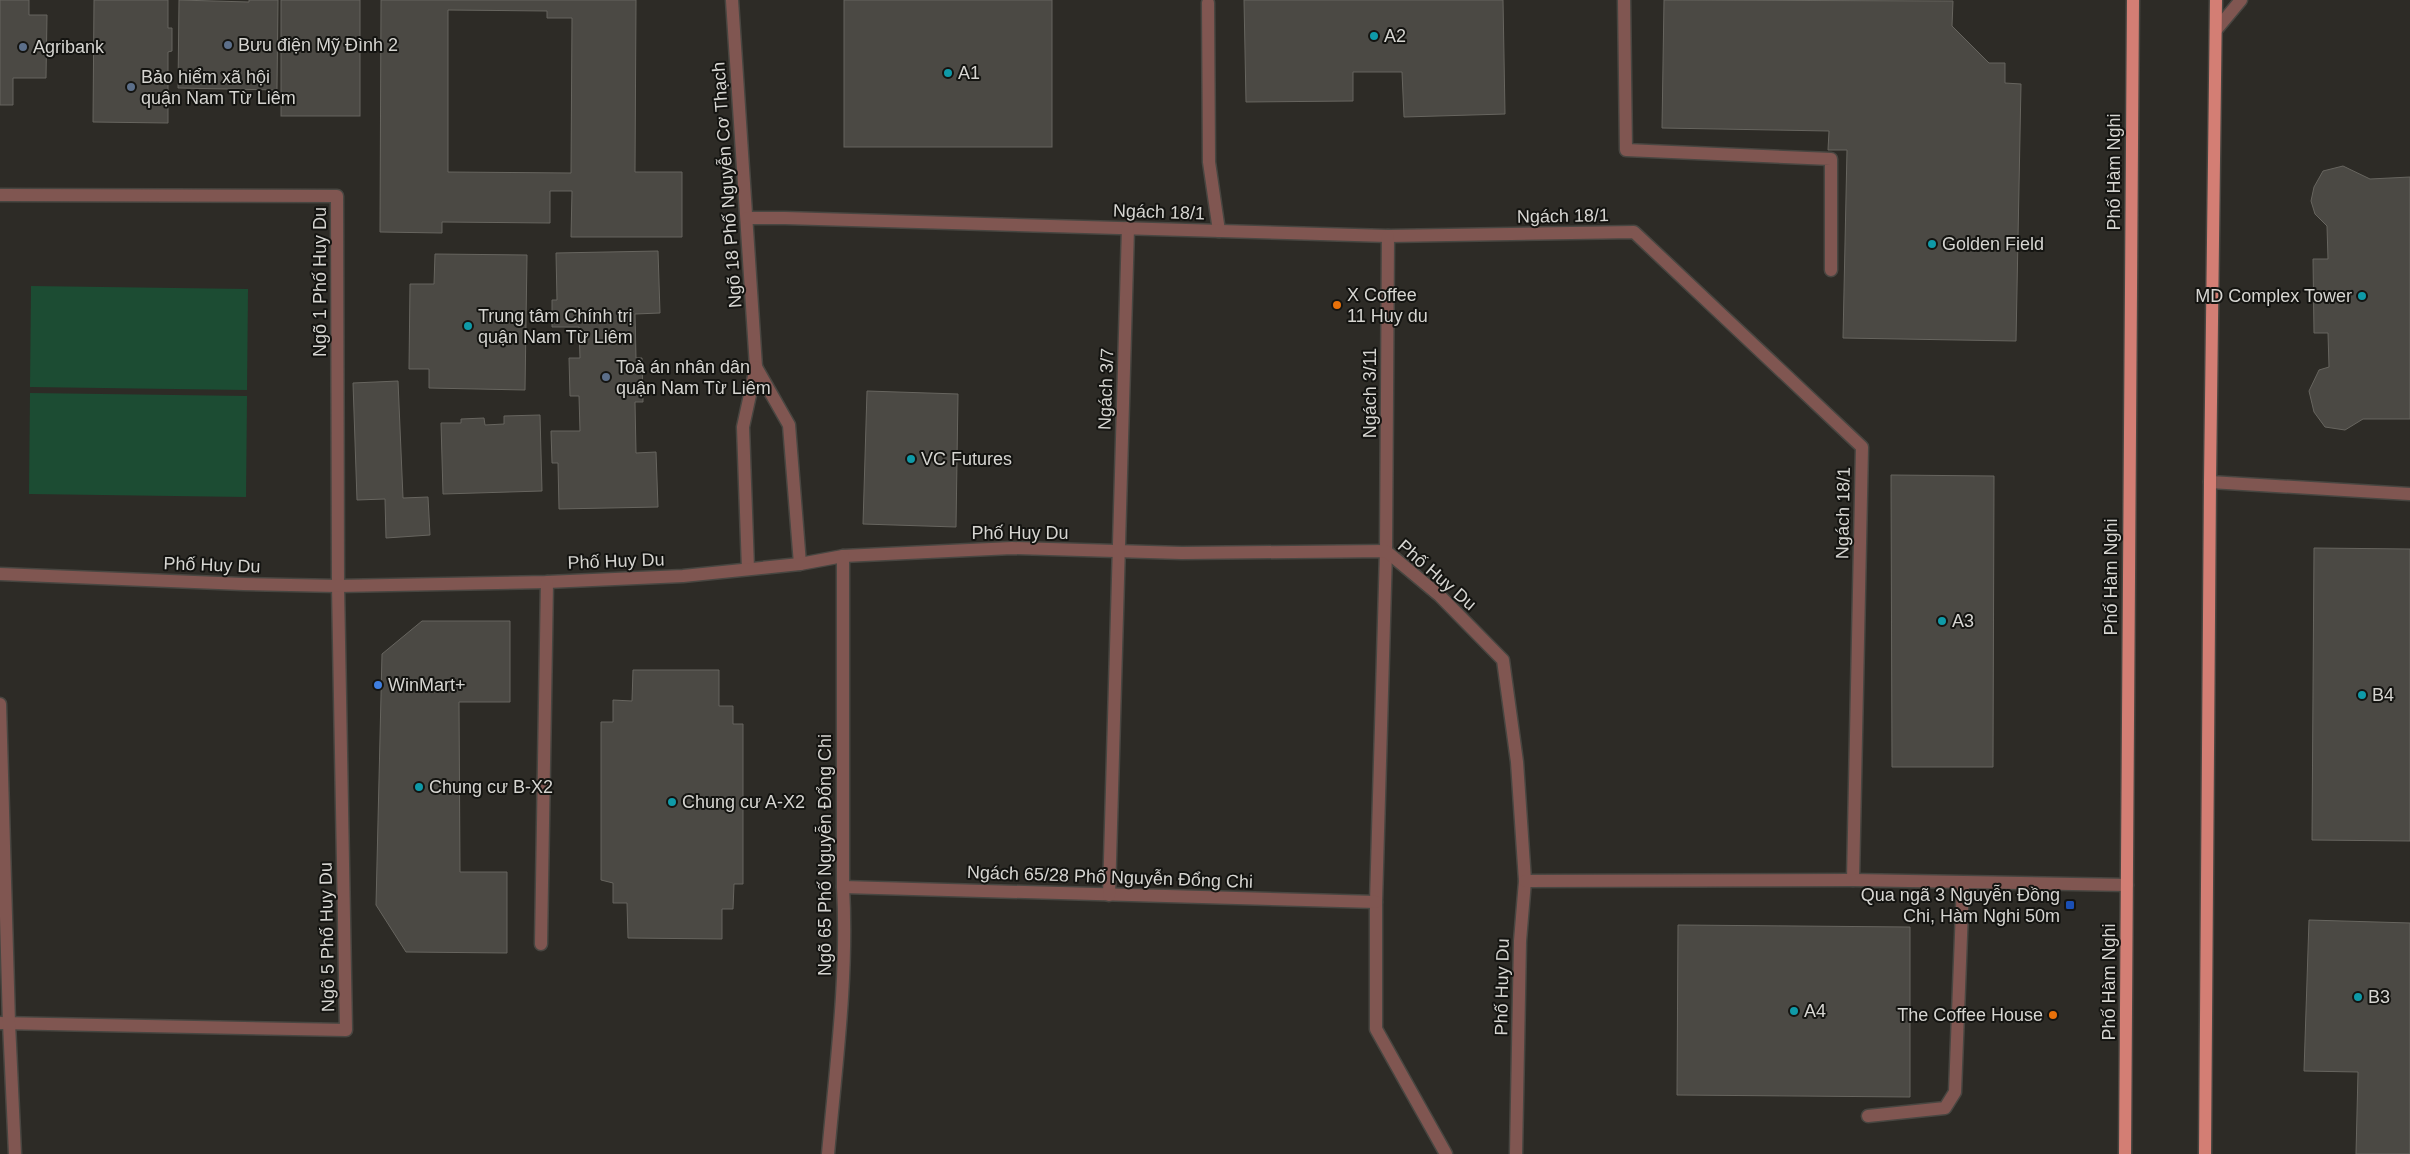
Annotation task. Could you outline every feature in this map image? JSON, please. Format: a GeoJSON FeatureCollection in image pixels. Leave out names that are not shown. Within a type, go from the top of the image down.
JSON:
{"type":"FeatureCollection","features":[{"type":"Feature","properties":{"kind":"main road"},"geometry":{"type":"LineString","coordinates":[[2206,1154],[2210,482],[2216,0]]}},
{"type":"Feature","properties":{"kind":"main road","name":"Phố Hàm Nghi"},"geometry":{"type":"LineString","coordinates":[[2125,1154],[2132,1]]}},
{"type":"Feature","properties":{"kind":"street","name":"Ngõ 18 Phố Nguyễn Cơ Thạch"},"geometry":{"type":"LineString","coordinates":[[732,0],[756,367],[743,427],[748,569]]}},
{"type":"Feature","properties":{"kind":"street"},"geometry":{"type":"LineString","coordinates":[[1624,0],[1626,150],[1831,160],[1832,270]]}},
{"type":"Feature","properties":{"kind":"street"},"geometry":{"type":"LineString","coordinates":[[2216,30],[2241,0]]}},
{"type":"Feature","properties":{"kind":"street"},"geometry":{"type":"LineString","coordinates":[[1208,3],[1209,162],[1219,231]]}},
{"type":"Feature","properties":{"kind":"street","name":"Ngõ 1 Phố Huy Du"},"geometry":{"type":"LineString","coordinates":[[0,194],[337,196],[338,586]]}},
{"type":"Feature","properties":{"kind":"street","name":"Ngách 18/1"},"geometry":{"type":"LineString","coordinates":[[747,218],[1388,236],[1634,232],[1862,447],[1854,880]]}},
{"type":"Feature","properties":{"kind":"street","name":"Ngách 3/7"},"geometry":{"type":"LineString","coordinates":[[1109,895],[1128,228]]}},
{"type":"Feature","properties":{"kind":"street","name":"Ngách 3/11"},"geometry":{"type":"LineString","coordinates":[[1388,236],[1386,551],[1376,902],[1376,1029],[1446,1154]]}},
{"type":"Feature","properties":{"kind":"street","name":"Ngõ 18 Phố Nguyễn Cơ Thạch"},"geometry":{"type":"LineString","coordinates":[[756,367],[789,425],[800,564]]}},
{"type":"Feature","properties":{"kind":"street"},"geometry":{"type":"LineString","coordinates":[[2210,482],[2410,494]]}},
{"type":"Feature","properties":{"kind":"street","name":"Phố Huy Du"},"geometry":{"type":"LineString","coordinates":[[0,574],[338,586],[548,582],[683,576],[800,564],[844,556],[1012,548],[1182,553],[1386,551],[1440,596],[1503,660],[1517,762],[1525,881],[1520,941],[1516,1154]]}},
{"type":"Feature","properties":{"kind":"street","name":"Ngõ 65 Phố Nguyễn Đổng Chi"},"geometry":{"type":"LineString","coordinates":[[828,1154],[842,988],[845,921],[843,887],[844,556]]}},
{"type":"Feature","properties":{"kind":"street"},"geometry":{"type":"LineString","coordinates":[[541,944],[548,582]]}},
{"type":"Feature","properties":{"kind":"street","name":"Ngõ 5 Phố Huy Du"},"geometry":{"type":"LineString","coordinates":[[4,1023],[346,1030],[338,586]]}},
{"type":"Feature","properties":{"kind":"street"},"geometry":{"type":"LineString","coordinates":[[0,704],[4,1023],[15,1154]]}},
{"type":"Feature","properties":{"kind":"street"},"geometry":{"type":"LineString","coordinates":[[1525,881],[1854,880],[2127,885]]}},
{"type":"Feature","properties":{"kind":"street"},"geometry":{"type":"LineString","coordinates":[[1868,1116],[1945,1108],[1955,1092],[1963,883]]}},
{"type":"Feature","properties":{"kind":"street","name":"Ngách 65/28 Phố Nguyễn Đổng Chi"},"geometry":{"type":"LineString","coordinates":[[843,887],[1376,902]]}},
{"type":"Feature","properties":{"kind":"green space"},"geometry":{"type":"Polygon","coordinates":[[[31,286],[248,289],[247,390],[30,387],[31,286]]]}},
{"type":"Feature","properties":{"kind":"green space"},"geometry":{"type":"Polygon","coordinates":[[[30,393],[247,396],[246,497],[29,494],[30,393]]]}},
{"type":"Feature","properties":{"kind":"building","name":"Agribank"},"geometry":{"type":"Polygon","coordinates":[[[0,0],[29,0],[29,15],[47,15],[46,78],[13,78],[13,105],[0,105],[0,0]]]}},
{"type":"Feature","properties":{"kind":"building","name":"Bảo hiểm xã hội quận Nam Từ Liêm"},"geometry":{"type":"Polygon","coordinates":[[[94,0],[168,0],[168,28],[172,28],[172,51],[168,52],[168,123],[93,122],[94,0]]]}},
{"type":"Feature","properties":{"kind":"building","name":"Bưu điện Mỹ Đình 2"},"geometry":{"type":"Polygon","coordinates":[[[179,0],[249,2],[249,0],[278,0],[277,90],[178,88],[179,0]]]}},
{"type":"Feature","properties":{"kind":"building"},"geometry":{"type":"Polygon","coordinates":[[[281,0],[360,0],[360,116],[281,116],[281,0]]]}},
{"type":"Feature","properties":{"kind":"building"},"geometry":{"type":"Polygon","coordinates":[[[381,0],[636,0],[635,172],[682,172],[682,237],[571,237],[572,191],[550,191],[550,223],[442,222],[442,233],[380,232],[381,0]],[[448,10],[448,172],[571,173],[572,18],[547,18],[547,11],[448,10]]]}},
{"type":"Feature","properties":{"kind":"building","name":"A1"},"geometry":{"type":"Polygon","coordinates":[[[844,0],[1052,0],[1052,147],[844,147],[844,0]]]}},
{"type":"Feature","properties":{"kind":"building","name":"A2"},"geometry":{"type":"Polygon","coordinates":[[[1244,0],[1503,0],[1505,114],[1404,117],[1402,72],[1353,72],[1353,101],[1246,102],[1244,0]]]}},
{"type":"Feature","properties":{"kind":"building","name":"Golden Field"},"geometry":{"type":"Polygon","coordinates":[[[1664,0],[1953,1],[1952,26],[1989,63],[2005,63],[2005,83],[2021,84],[2016,341],[1843,338],[1847,150],[1828,150],[1829,131],[1662,128],[1664,0]]]}},
{"type":"Feature","properties":{"kind":"building","name":"MD Complex Tower"},"geometry":{"type":"Polygon","coordinates":[[[2343,166],[2370,179],[2410,177],[2410,419],[2363,419],[2345,430],[2325,427],[2314,412],[2309,391],[2319,370],[2329,367],[2328,333],[2314,333],[2313,259],[2328,259],[2327,226],[2315,214],[2311,201],[2314,187],[2323,171],[2343,166]]]}},
{"type":"Feature","properties":{"kind":"building","name":"Toà án nhân dân quận Nam Từ Liêm"},"geometry":{"type":"Polygon","coordinates":[[[658,251],[660,313],[635,314],[636,358],[642,358],[643,402],[635,402],[636,453],[656,452],[658,507],[559,509],[558,463],[552,463],[551,431],[580,431],[579,396],[570,396],[569,358],[580,358],[579,327],[552,327],[552,300],[557,300],[556,253],[658,251]]]}},
{"type":"Feature","properties":{"kind":"building","name":"Trung tâm Chính trị quận Nam Từ Liêm"},"geometry":{"type":"Polygon","coordinates":[[[435,254],[527,255],[525,390],[429,388],[429,369],[409,369],[410,284],[434,284],[435,254]]]}},
{"type":"Feature","properties":{"kind":"building"},"geometry":{"type":"Polygon","coordinates":[[[398,381],[403,498],[428,497],[430,535],[386,538],[385,499],[357,500],[353,383],[398,381]]]}},
{"type":"Feature","properties":{"kind":"building","name":"VC Futures"},"geometry":{"type":"Polygon","coordinates":[[[867,391],[958,394],[956,527],[863,524],[867,391]]]}},
{"type":"Feature","properties":{"kind":"building"},"geometry":{"type":"Polygon","coordinates":[[[540,415],[542,491],[443,494],[441,423],[461,423],[461,419],[484,418],[485,425],[504,424],[504,416],[540,415]]]}},
{"type":"Feature","properties":{"kind":"building","name":"A3"},"geometry":{"type":"Polygon","coordinates":[[[1891,475],[1994,476],[1993,767],[1892,767],[1891,475]]]}},
{"type":"Feature","properties":{"kind":"building","name":"B4"},"geometry":{"type":"Polygon","coordinates":[[[2314,548],[2410,549],[2410,841],[2312,840],[2314,548]]]}},
{"type":"Feature","properties":{"kind":"building","name":"Chung cư B-X2"},"geometry":{"type":"Polygon","coordinates":[[[422,621],[510,621],[510,702],[459,702],[460,872],[507,872],[507,953],[406,952],[376,905],[382,654],[422,621]]]}},
{"type":"Feature","properties":{"kind":"building","name":"Chung cư A-X2"},"geometry":{"type":"Polygon","coordinates":[[[633,670],[719,670],[719,706],[733,706],[733,724],[743,724],[743,884],[734,884],[733,909],[722,909],[722,939],[628,938],[627,903],[613,903],[613,883],[601,880],[601,722],[613,722],[613,700],[632,701],[633,670]]]}},
{"type":"Feature","properties":{"kind":"building","name":"B3"},"geometry":{"type":"Polygon","coordinates":[[[2309,920],[2410,923],[2410,1154],[2356,1154],[2358,1072],[2304,1071],[2309,920]]]}},
{"type":"Feature","properties":{"kind":"building","name":"A4"},"geometry":{"type":"Polygon","coordinates":[[[1678,925],[1910,927],[1910,1097],[1677,1095],[1678,925]]]}},
{"type":"Feature","properties":{"kind":"place","name":"A2"},"geometry":{"type":"Point","coordinates":[1374,36]}},
{"type":"Feature","properties":{"kind":"place","name":"Bưu điện Mỹ Đình 2"},"geometry":{"type":"Point","coordinates":[228,45]}},
{"type":"Feature","properties":{"kind":"place","name":"Agribank"},"geometry":{"type":"Point","coordinates":[23,47]}},
{"type":"Feature","properties":{"kind":"place","name":"A1"},"geometry":{"type":"Point","coordinates":[948,73]}},
{"type":"Feature","properties":{"kind":"place","name":"Bảo hiểm xã hội quận Nam Từ Liêm"},"geometry":{"type":"Point","coordinates":[131,87]}},
{"type":"Feature","properties":{"kind":"place","name":"Golden Field"},"geometry":{"type":"Point","coordinates":[1932,244]}},
{"type":"Feature","properties":{"kind":"place","name":"MD Complex Tower"},"geometry":{"type":"Point","coordinates":[2362,296]}},
{"type":"Feature","properties":{"kind":"place","name":"X Coffee 11 Huy du"},"geometry":{"type":"Point","coordinates":[1337,305]}},
{"type":"Feature","properties":{"kind":"place","name":"Trung tâm Chính trị quận Nam Từ Liêm"},"geometry":{"type":"Point","coordinates":[468,326]}},
{"type":"Feature","properties":{"kind":"place","name":"Toà án nhân dân quận Nam Từ Liêm"},"geometry":{"type":"Point","coordinates":[606,377]}},
{"type":"Feature","properties":{"kind":"place","name":"VC Futures"},"geometry":{"type":"Point","coordinates":[911,459]}},
{"type":"Feature","properties":{"kind":"place","name":"A3"},"geometry":{"type":"Point","coordinates":[1942,621]}},
{"type":"Feature","properties":{"kind":"place","name":"WinMart+"},"geometry":{"type":"Point","coordinates":[378,685]}},
{"type":"Feature","properties":{"kind":"place","name":"B4"},"geometry":{"type":"Point","coordinates":[2362,695]}},
{"type":"Feature","properties":{"kind":"place","name":"Chung cư B-X2"},"geometry":{"type":"Point","coordinates":[419,787]}},
{"type":"Feature","properties":{"kind":"place","name":"Chung cư A-X2"},"geometry":{"type":"Point","coordinates":[672,802]}},
{"type":"Feature","properties":{"kind":"place","name":"Qua ngã 3 Nguyễn Đồng Chi, Hàm Nghi 50m"},"geometry":{"type":"Point","coordinates":[2070,905]}},
{"type":"Feature","properties":{"kind":"place","name":"B3"},"geometry":{"type":"Point","coordinates":[2358,997]}},
{"type":"Feature","properties":{"kind":"place","name":"A4"},"geometry":{"type":"Point","coordinates":[1794,1011]}},
{"type":"Feature","properties":{"kind":"place","name":"The Coffee House"},"geometry":{"type":"Point","coordinates":[2053,1015]}}]}
